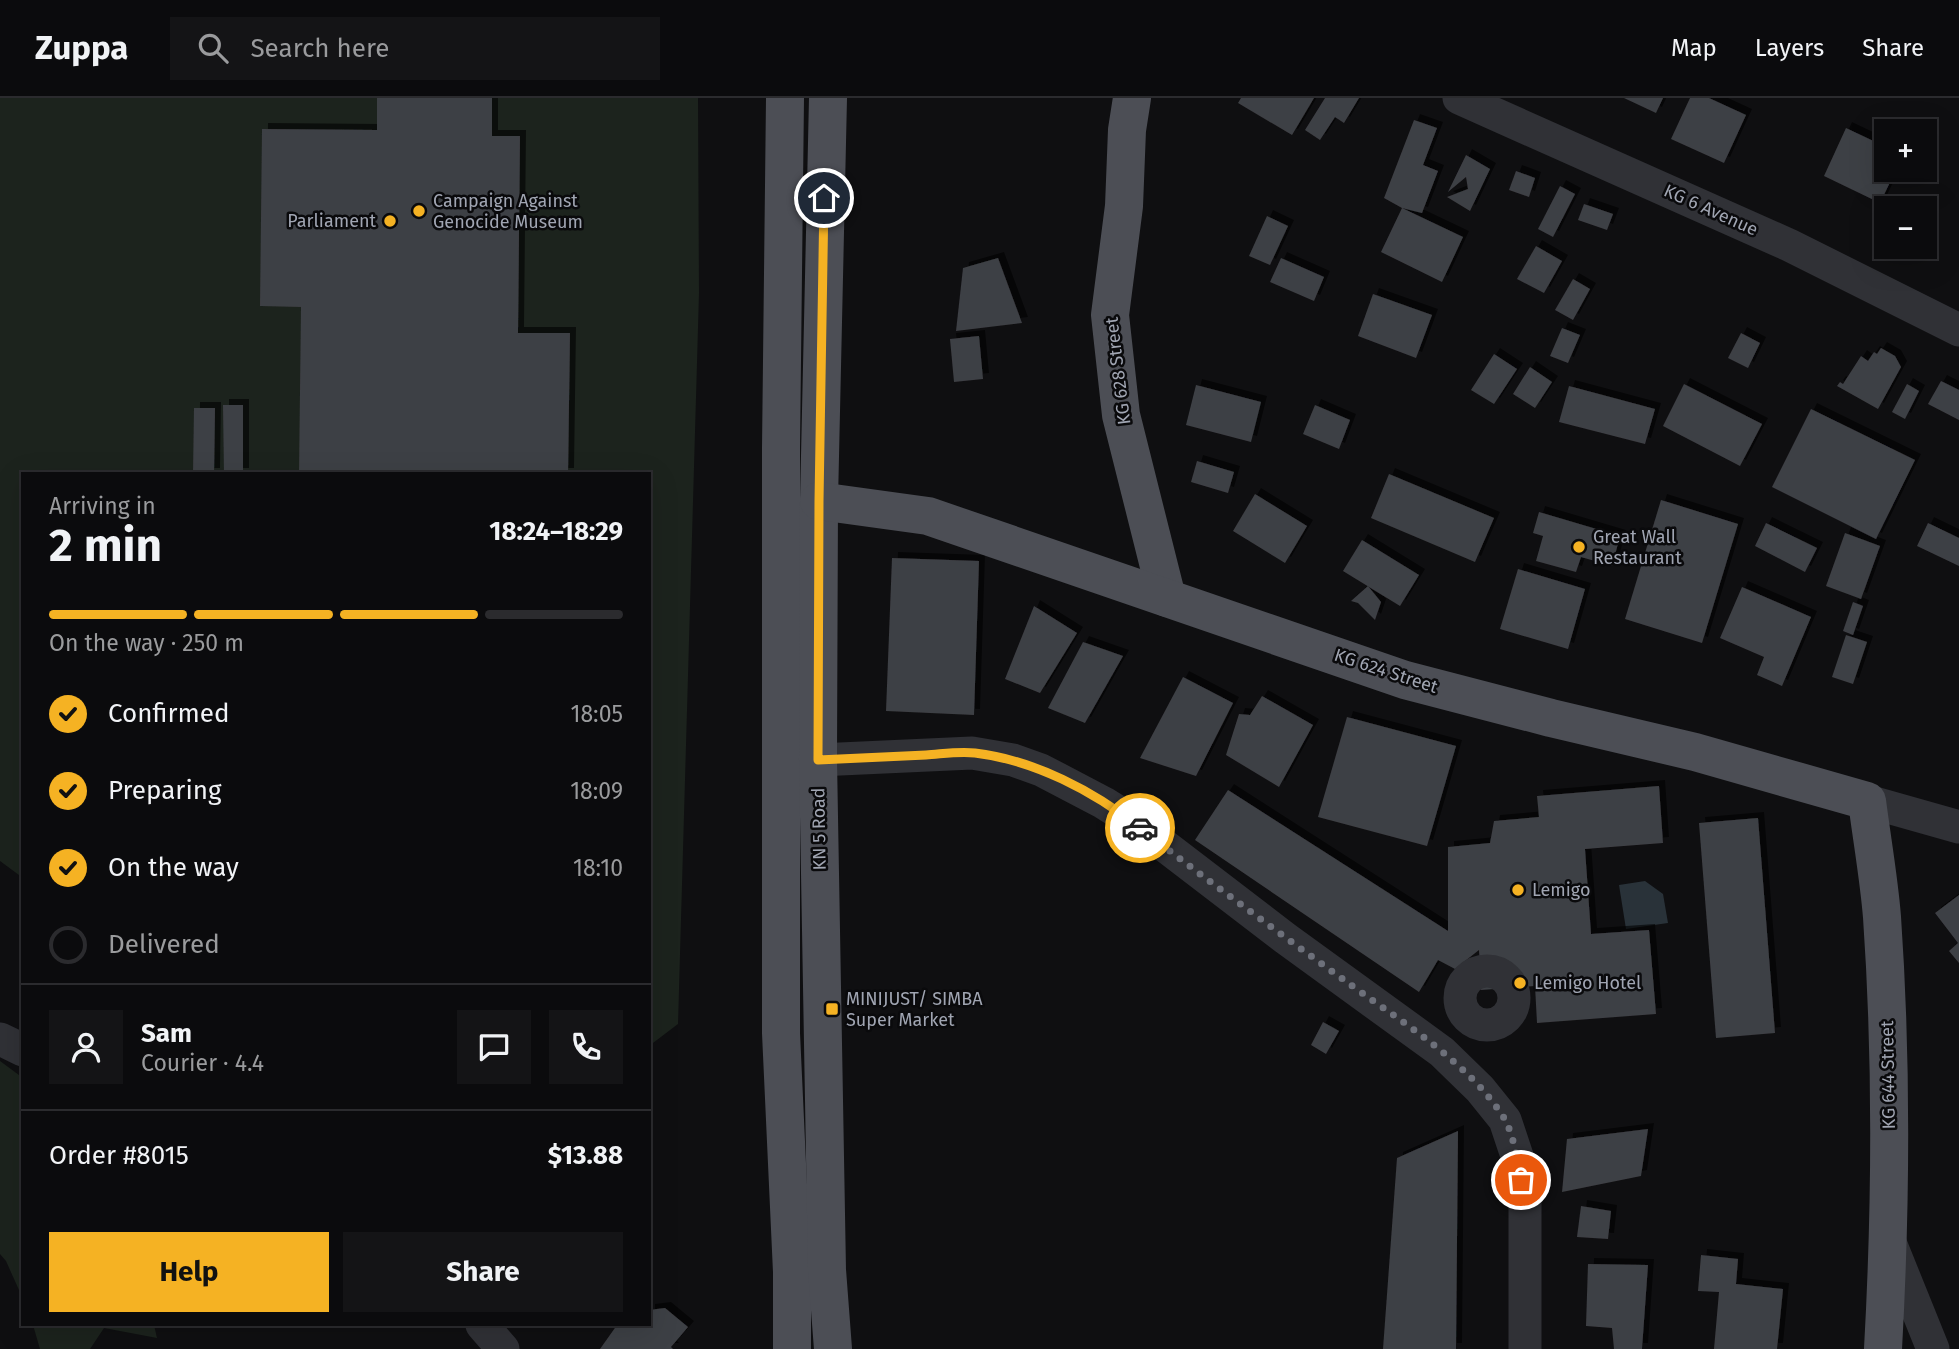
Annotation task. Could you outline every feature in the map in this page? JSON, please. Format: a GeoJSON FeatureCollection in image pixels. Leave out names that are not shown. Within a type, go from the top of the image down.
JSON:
{"type":"FeatureCollection","features":[{"type":"Feature","properties":{"kind":"main road"},"geometry":{"type":"LineString","coordinates":[[785,98],[781,448],[781,1033],[792,1272],[792,1349]]}},
{"type":"Feature","properties":{"kind":"main road","name":"KN 5 Road"},"geometry":{"type":"LineString","coordinates":[[828,98],[819,501],[818,760],[827,1270],[832,1349]]}},
{"type":"Feature","properties":{"kind":"main road","name":"KG 628 Street"},"geometry":{"type":"LineString","coordinates":[[1132,98],[1127,130],[1124,206],[1110,315],[1121,415],[1167,598]]}},
{"type":"Feature","properties":{"kind":"main road","name":"KG 624 Street"},"geometry":{"type":"LineString","coordinates":[[819,501],[928,516],[1405,680],[1695,752],[1867,801]]}},
{"type":"Feature","properties":{"kind":"main road","name":"KG 644 Street"},"geometry":{"type":"LineString","coordinates":[[1867,801],[1883,928],[1889,1058],[1889,1240],[1883,1349]]}},
{"type":"Feature","properties":{"kind":"street","name":"KG 6 Avenue"},"geometry":{"type":"LineString","coordinates":[[1458,98],[1789,245],[1959,330]]}},
{"type":"Feature","properties":{"kind":"street"},"geometry":{"type":"LineString","coordinates":[[818,760],[972,753],[1041,770],[1130,820],[1285,938],[1428,1041],[1480,1089],[1505,1120],[1517,1156],[1525,1203],[1525,1349]]}},
{"type":"Feature","properties":{"kind":"street","name":"KG 624 Street"},"geometry":{"type":"LineString","coordinates":[[1867,801],[1959,827]]}},
{"type":"Feature","properties":{"kind":"street"},"geometry":{"type":"LineString","coordinates":[[1457,1066],[1487,1025],[1504,1019],[1513,1004],[1512,987],[1500,974],[1482,971],[1467,980],[1462,987],[1461,1005],[1471,1019],[1487,1025]]}},
{"type":"Feature","properties":{"kind":"street"},"geometry":{"type":"LineString","coordinates":[[1428,1041],[1461,1005]]}},
{"type":"Feature","properties":{"kind":"street"},"geometry":{"type":"LineString","coordinates":[[0,1040],[21,1049]]}},
{"type":"Feature","properties":{"kind":"street"},"geometry":{"type":"LineString","coordinates":[[1889,1240],[1933,1349]]}},
{"type":"Feature","properties":{"kind":"street"},"geometry":{"type":"LineString","coordinates":[[483,1326],[503,1349]]}},
{"type":"Feature","properties":{"kind":"shaded area"},"geometry":{"type":"Polygon","coordinates":[[[0,98],[698,98],[699,293],[678,1024],[651,1044],[651,472],[21,472],[21,877],[0,861],[0,98]]]}},
{"type":"Feature","properties":{"kind":"shaded area"},"geometry":{"type":"Polygon","coordinates":[[[1645,881],[1663,894],[1668,923],[1626,929],[1619,885],[1645,881]]]}},
{"type":"Feature","properties":{"kind":"shaded area"},"geometry":{"type":"Polygon","coordinates":[[[0,1061],[21,1077],[21,1295],[6,1261],[0,1254],[0,1061]]]}},
{"type":"Feature","properties":{"kind":"shaded area"},"geometry":{"type":"Polygon","coordinates":[[[33,1326],[154,1326],[157,1338],[104,1328],[90,1349],[40,1349],[33,1326]]]}},
{"type":"Feature","properties":{"kind":"building","name":"Parliament"},"geometry":{"type":"Polygon","coordinates":[[[377,98],[492,98],[492,136],[520,136],[518,333],[570,333],[568,472],[299,472],[301,307],[260,306],[262,129],[377,130],[377,98]]]}},
{"type":"Feature","properties":{"kind":"building"},"geometry":{"type":"Polygon","coordinates":[[[1241,98],[1314,98],[1292,135],[1238,103],[1241,98]]]}},
{"type":"Feature","properties":{"kind":"building"},"geometry":{"type":"Polygon","coordinates":[[[1325,98],[1359,98],[1344,123],[1335,117],[1320,140],[1305,130],[1325,98]]]}},
{"type":"Feature","properties":{"kind":"building"},"geometry":{"type":"Polygon","coordinates":[[[1624,98],[1663,98],[1656,113],[1624,98]]]}},
{"type":"Feature","properties":{"kind":"building"},"geometry":{"type":"Polygon","coordinates":[[[1690,98],[1709,98],[1746,115],[1724,163],[1671,139],[1690,98]]]}},
{"type":"Feature","properties":{"kind":"building"},"geometry":{"type":"Polygon","coordinates":[[[1414,120],[1437,128],[1423,165],[1438,171],[1422,213],[1402,208],[1384,198],[1414,120]]]}},
{"type":"Feature","properties":{"kind":"building"},"geometry":{"type":"Polygon","coordinates":[[[1846,128],[1874,141],[1874,182],[1890,182],[1883,196],[1874,196],[1874,200],[1824,176],[1846,128]]]}},
{"type":"Feature","properties":{"kind":"building"},"geometry":{"type":"Polygon","coordinates":[[[1466,155],[1490,169],[1470,211],[1447,197],[1468,189],[1466,177],[1448,192],[1466,155]]]}},
{"type":"Feature","properties":{"kind":"building"},"geometry":{"type":"Polygon","coordinates":[[[1516,171],[1535,178],[1529,197],[1509,190],[1516,171]]]}},
{"type":"Feature","properties":{"kind":"building"},"geometry":{"type":"Polygon","coordinates":[[[1560,186],[1575,194],[1553,237],[1538,229],[1560,186]]]}},
{"type":"Feature","properties":{"kind":"building"},"geometry":{"type":"Polygon","coordinates":[[[1584,204],[1613,214],[1607,230],[1578,220],[1584,204]]]}},
{"type":"Feature","properties":{"kind":"building"},"geometry":{"type":"Polygon","coordinates":[[[1402,208],[1463,237],[1442,282],[1381,252],[1402,208]]]}},
{"type":"Feature","properties":{"kind":"building"},"geometry":{"type":"Polygon","coordinates":[[[1267,216],[1288,226],[1270,265],[1249,256],[1267,216]]]}},
{"type":"Feature","properties":{"kind":"building"},"geometry":{"type":"Polygon","coordinates":[[[1536,246],[1562,261],[1544,293],[1517,279],[1536,246]]]}},
{"type":"Feature","properties":{"kind":"building"},"geometry":{"type":"Polygon","coordinates":[[[998,258],[1022,323],[956,331],[963,268],[998,258]]]}},
{"type":"Feature","properties":{"kind":"building"},"geometry":{"type":"Polygon","coordinates":[[[1281,258],[1324,277],[1314,301],[1270,282],[1281,258]]]}},
{"type":"Feature","properties":{"kind":"building"},"geometry":{"type":"Polygon","coordinates":[[[1573,279],[1590,289],[1573,320],[1555,310],[1573,279]]]}},
{"type":"Feature","properties":{"kind":"building"},"geometry":{"type":"Polygon","coordinates":[[[1373,294],[1432,315],[1416,358],[1358,336],[1373,294]]]}},
{"type":"Feature","properties":{"kind":"building"},"geometry":{"type":"Polygon","coordinates":[[[1562,328],[1580,335],[1568,363],[1550,356],[1562,328]]]}},
{"type":"Feature","properties":{"kind":"building"},"geometry":{"type":"Polygon","coordinates":[[[1741,333],[1760,343],[1748,368],[1728,358],[1741,333]]]}},
{"type":"Feature","properties":{"kind":"building"},"geometry":{"type":"Polygon","coordinates":[[[979,336],[983,379],[954,382],[950,339],[979,336]]]}},
{"type":"Feature","properties":{"kind":"building"},"geometry":{"type":"Polygon","coordinates":[[[1881,348],[1895,356],[1901,367],[1878,409],[1837,386],[1840,382],[1843,384],[1861,356],[1868,361],[1874,352],[1877,354],[1881,348]]]}},
{"type":"Feature","properties":{"kind":"building"},"geometry":{"type":"Polygon","coordinates":[[[1494,354],[1517,369],[1494,404],[1471,390],[1494,354]]]}},
{"type":"Feature","properties":{"kind":"building"},"geometry":{"type":"Polygon","coordinates":[[[1530,367],[1552,382],[1535,408],[1513,394],[1530,367]]]}},
{"type":"Feature","properties":{"kind":"building"},"geometry":{"type":"Polygon","coordinates":[[[1941,381],[1959,390],[1959,420],[1928,404],[1941,381]]]}},
{"type":"Feature","properties":{"kind":"building"},"geometry":{"type":"Polygon","coordinates":[[[1684,384],[1762,424],[1740,466],[1663,426],[1684,384]]]}},
{"type":"Feature","properties":{"kind":"building"},"geometry":{"type":"Polygon","coordinates":[[[1907,384],[1919,391],[1905,419],[1892,412],[1907,384]]]}},
{"type":"Feature","properties":{"kind":"building"},"geometry":{"type":"Polygon","coordinates":[[[1196,385],[1261,402],[1251,442],[1186,425],[1196,385]]]}},
{"type":"Feature","properties":{"kind":"building"},"geometry":{"type":"Polygon","coordinates":[[[1569,386],[1655,409],[1645,444],[1559,422],[1569,386]]]}},
{"type":"Feature","properties":{"kind":"building"},"geometry":{"type":"Polygon","coordinates":[[[223,405],[243,405],[243,472],[224,472],[223,405]]]}},
{"type":"Feature","properties":{"kind":"building"},"geometry":{"type":"Polygon","coordinates":[[[1315,405],[1350,420],[1339,449],[1303,434],[1315,405]]]}},
{"type":"Feature","properties":{"kind":"building"},"geometry":{"type":"Polygon","coordinates":[[[194,408],[215,408],[214,472],[193,472],[194,408]]]}},
{"type":"Feature","properties":{"kind":"building"},"geometry":{"type":"Polygon","coordinates":[[[1811,409],[1915,460],[1876,539],[1772,487],[1811,409]]]}},
{"type":"Feature","properties":{"kind":"building"},"geometry":{"type":"Polygon","coordinates":[[[1197,461],[1234,472],[1228,493],[1191,482],[1197,461]]]}},
{"type":"Feature","properties":{"kind":"building"},"geometry":{"type":"Polygon","coordinates":[[[1389,474],[1494,518],[1475,562],[1371,518],[1389,474]]]}},
{"type":"Feature","properties":{"kind":"building"},"geometry":{"type":"Polygon","coordinates":[[[1255,494],[1307,526],[1285,563],[1233,531],[1255,494]]]}},
{"type":"Feature","properties":{"kind":"building"},"geometry":{"type":"Polygon","coordinates":[[[1661,500],[1738,524],[1702,643],[1625,619],[1661,500]]]}},
{"type":"Feature","properties":{"kind":"building","name":"Great Wall Restaurant"},"geometry":{"type":"Polygon","coordinates":[[[1539,512],[1620,536],[1612,566],[1581,557],[1576,572],[1536,561],[1543,536],[1533,533],[1539,512]]]}},
{"type":"Feature","properties":{"kind":"building"},"geometry":{"type":"Polygon","coordinates":[[[1766,523],[1817,548],[1805,572],[1755,546],[1766,523]]]}},
{"type":"Feature","properties":{"kind":"building"},"geometry":{"type":"Polygon","coordinates":[[[1928,523],[1959,538],[1959,566],[1917,546],[1928,523]]]}},
{"type":"Feature","properties":{"kind":"building"},"geometry":{"type":"Polygon","coordinates":[[[1845,533],[1880,546],[1861,599],[1826,586],[1845,533]]]}},
{"type":"Feature","properties":{"kind":"building"},"geometry":{"type":"Polygon","coordinates":[[[1362,540],[1419,575],[1400,606],[1343,571],[1362,540]]]}},
{"type":"Feature","properties":{"kind":"building"},"geometry":{"type":"Polygon","coordinates":[[[892,558],[979,561],[974,715],[886,711],[892,558]]]}},
{"type":"Feature","properties":{"kind":"building"},"geometry":{"type":"Polygon","coordinates":[[[1518,569],[1585,589],[1568,649],[1500,629],[1518,569]]]}},
{"type":"Feature","properties":{"kind":"building"},"geometry":{"type":"Polygon","coordinates":[[[1368,586],[1381,602],[1375,620],[1358,603],[1351,601],[1368,586]]]}},
{"type":"Feature","properties":{"kind":"building"},"geometry":{"type":"Polygon","coordinates":[[[1742,587],[1811,617],[1782,686],[1757,675],[1764,657],[1720,638],[1742,587]]]}},
{"type":"Feature","properties":{"kind":"building"},"geometry":{"type":"Polygon","coordinates":[[[1853,602],[1863,606],[1853,635],[1843,631],[1853,602]]]}},
{"type":"Feature","properties":{"kind":"building"},"geometry":{"type":"Polygon","coordinates":[[[1034,606],[1077,633],[1040,693],[1005,679],[1034,606]]]}},
{"type":"Feature","properties":{"kind":"building"},"geometry":{"type":"Polygon","coordinates":[[[1846,635],[1867,642],[1853,684],[1832,677],[1846,635]]]}},
{"type":"Feature","properties":{"kind":"building"},"geometry":{"type":"Polygon","coordinates":[[[1083,642],[1123,656],[1085,723],[1048,708],[1083,642]]]}},
{"type":"Feature","properties":{"kind":"building"},"geometry":{"type":"Polygon","coordinates":[[[1183,677],[1233,703],[1196,776],[1140,758],[1183,677]]]}},
{"type":"Feature","properties":{"kind":"building"},"geometry":{"type":"Polygon","coordinates":[[[1262,696],[1313,725],[1279,787],[1226,755],[1239,714],[1250,715],[1262,696]]]}},
{"type":"Feature","properties":{"kind":"building"},"geometry":{"type":"Polygon","coordinates":[[[1347,717],[1456,746],[1427,846],[1318,817],[1347,717]]]}},
{"type":"Feature","properties":{"kind":"building","name":"Lemigo"},"geometry":{"type":"Polygon","coordinates":[[[1659,786],[1663,843],[1585,849],[1591,934],[1649,930],[1656,1014],[1537,1023],[1535,986],[1481,990],[1479,950],[1455,969],[1438,960],[1419,992],[1195,840],[1228,790],[1448,931],[1448,847],[1490,843],[1494,821],[1539,817],[1537,796],[1659,786]]]}},
{"type":"Feature","properties":{"kind":"building"},"geometry":{"type":"Polygon","coordinates":[[[1758,818],[1775,1033],[1716,1038],[1699,823],[1758,818]]]}},
{"type":"Feature","properties":{"kind":"building"},"geometry":{"type":"Polygon","coordinates":[[[1959,895],[1959,963],[1949,951],[1958,943],[1935,913],[1959,895]]]}},
{"type":"Feature","properties":{"kind":"building"},"geometry":{"type":"Polygon","coordinates":[[[1323,1022],[1339,1031],[1326,1054],[1311,1045],[1323,1022]]]}},
{"type":"Feature","properties":{"kind":"building"},"geometry":{"type":"Polygon","coordinates":[[[1648,1129],[1641,1176],[1562,1192],[1567,1139],[1648,1129]]]}},
{"type":"Feature","properties":{"kind":"building"},"geometry":{"type":"Polygon","coordinates":[[[1458,1131],[1456,1349],[1383,1349],[1397,1158],[1458,1131]]]}},
{"type":"Feature","properties":{"kind":"building"},"geometry":{"type":"Polygon","coordinates":[[[1581,1206],[1611,1211],[1608,1239],[1577,1237],[1581,1206]]]}},
{"type":"Feature","properties":{"kind":"building"},"geometry":{"type":"Polygon","coordinates":[[[1701,1255],[1738,1259],[1736,1284],[1783,1289],[1777,1349],[1714,1349],[1719,1292],[1698,1291],[1701,1255]]]}},
{"type":"Feature","properties":{"kind":"building"},"geometry":{"type":"Polygon","coordinates":[[[1588,1264],[1648,1265],[1642,1349],[1614,1349],[1612,1328],[1586,1326],[1588,1264]]]}},
{"type":"Feature","properties":{"kind":"building"},"geometry":{"type":"Polygon","coordinates":[[[665,1308],[688,1327],[671,1347],[673,1349],[600,1349],[616,1326],[651,1326],[651,1310],[665,1308]]]}},
{"type":"Feature","properties":{"kind":"way so far"},"geometry":{"type":"LineString","coordinates":[[1140,828],[1442,1052],[1480,1089],[1505,1120],[1517,1156],[1521,1180]]}},
{"type":"Feature","properties":{"kind":"place","name":"Campaign Against Genocide Museum"},"geometry":{"type":"Point","coordinates":[419,211]}},
{"type":"Feature","properties":{"kind":"place","name":"Parliament"},"geometry":{"type":"Point","coordinates":[390,221]}},
{"type":"Feature","properties":{"kind":"place","name":"Great Wall Restaurant"},"geometry":{"type":"Point","coordinates":[1579,547]}},
{"type":"Feature","properties":{"kind":"place","name":"Lemigo"},"geometry":{"type":"Point","coordinates":[1518,890]}},
{"type":"Feature","properties":{"kind":"place","name":"Lemigo Hotel"},"geometry":{"type":"Point","coordinates":[1520,983]}},
{"type":"Feature","properties":{"kind":"place","name":"MINIJUST/ SIMBA Super Market"},"geometry":{"type":"Point","coordinates":[832,1009]}},
{"type":"Feature","properties":{"kind":"route"},"geometry":{"type":"LineString","coordinates":[[824,198],[818,760],[972,753],[1013,761],[1041,770],[1074,787],[1104,803],[1140,828]]}}]}
